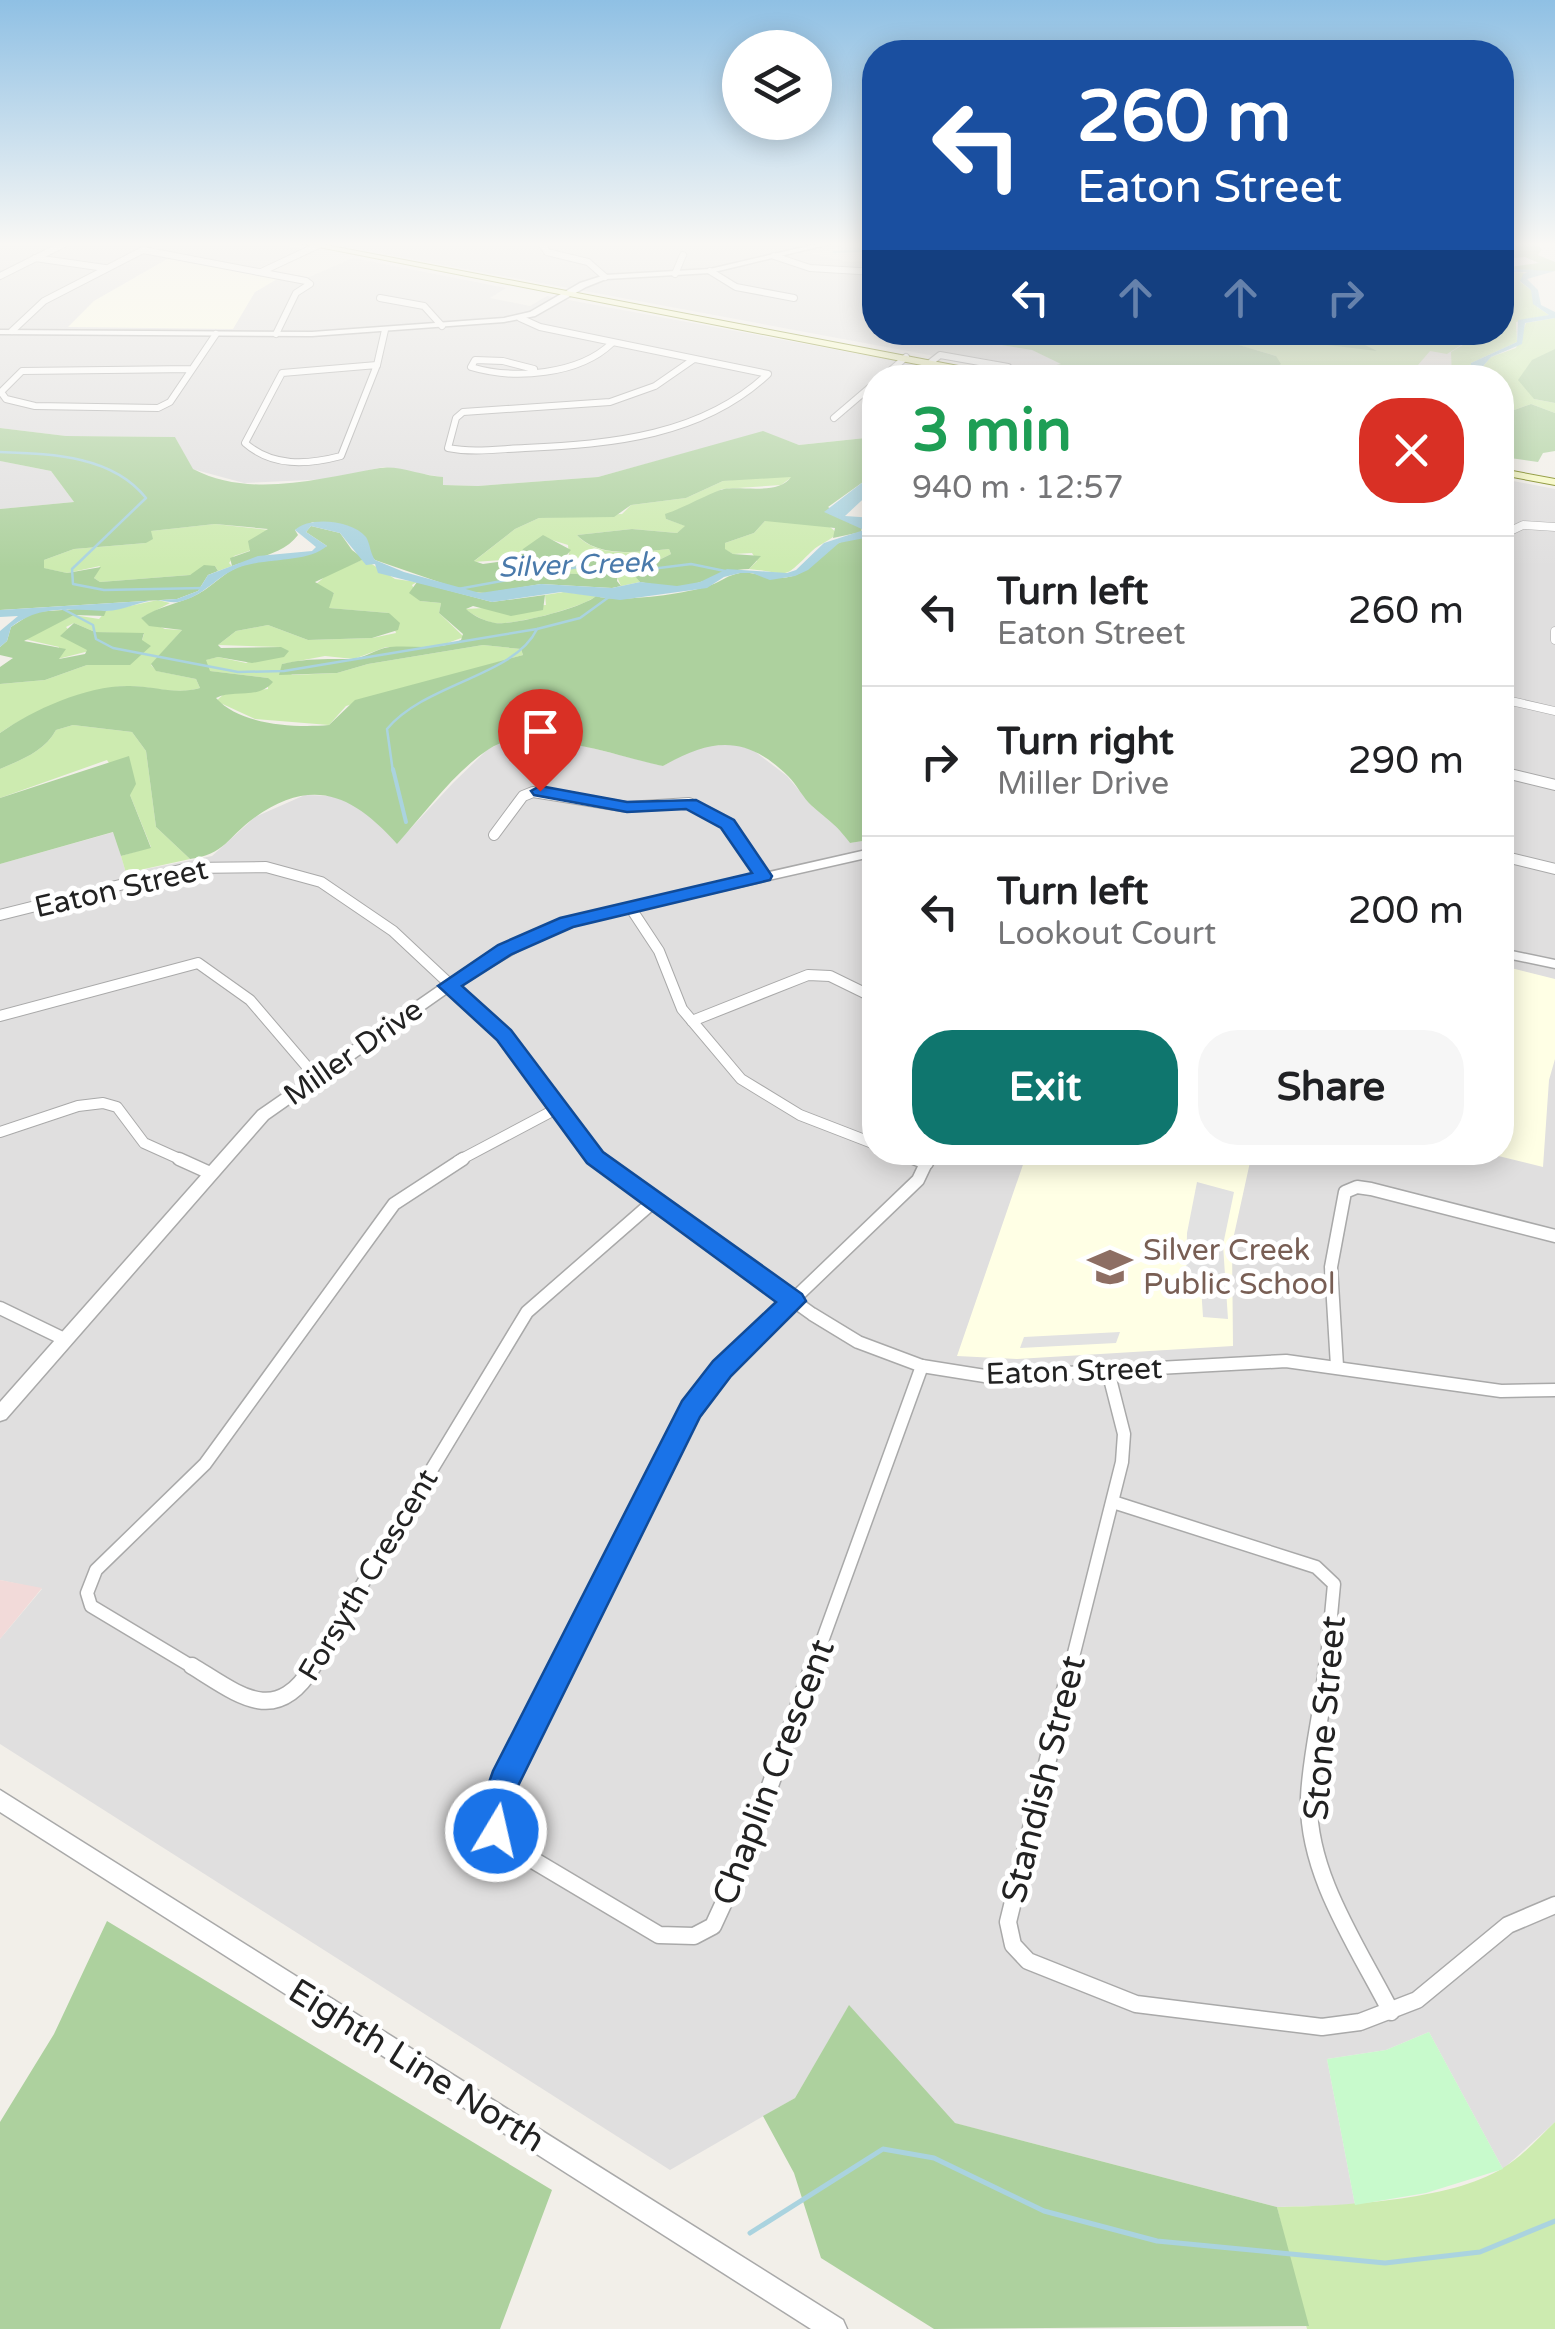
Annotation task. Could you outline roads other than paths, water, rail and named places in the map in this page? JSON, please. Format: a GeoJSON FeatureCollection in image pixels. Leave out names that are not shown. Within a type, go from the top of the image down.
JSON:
{"type":"FeatureCollection","features":[{"type":"Feature","properties":{"kind":"main road"},"geometry":{"type":"LineString","coordinates":[[873,351],[948,365]]}},
{"type":"Feature","properties":{"kind":"main road"},"geometry":{"type":"LineString","coordinates":[[1514,471],[1555,479]]}},
{"type":"Feature","properties":{"kind":"street"},"geometry":{"type":"LineString","coordinates":[[192,369],[22,370],[4,385],[2,392],[17,404],[35,406],[158,408],[170,402],[205,351]]}},
{"type":"Feature","properties":{"kind":"street"},"geometry":{"type":"LineString","coordinates":[[379,365],[282,373],[245,444],[256,454],[285,462],[324,461],[340,456],[379,365],[381,351]]}},
{"type":"Feature","properties":{"kind":"street"},"geometry":{"type":"LineString","coordinates":[[534,369],[485,358],[475,360],[471,367],[488,372],[573,368],[603,351]]}},
{"type":"Feature","properties":{"kind":"street"},"geometry":{"type":"LineString","coordinates":[[654,351],[694,358],[768,374],[741,399],[704,417],[655,432],[594,444],[448,448],[456,418],[463,412],[574,406],[620,399],[656,386],[694,358]]}},
{"type":"Feature","properties":{"kind":"street"},"geometry":{"type":"LineString","coordinates":[[931,362],[940,356],[977,365]]}},
{"type":"Feature","properties":{"kind":"street"},"geometry":{"type":"LineString","coordinates":[[897,365],[906,357]]}},
{"type":"Feature","properties":{"kind":"street"},"geometry":{"type":"LineString","coordinates":[[834,418],[862,394]]}},
{"type":"Feature","properties":{"kind":"street"},"geometry":{"type":"LineString","coordinates":[[1514,529],[1524,524],[1555,527]]}},
{"type":"Feature","properties":{"kind":"street"},"geometry":{"type":"LineString","coordinates":[[1555,632],[1555,640]]}},
{"type":"Feature","properties":{"kind":"street"},"geometry":{"type":"LineString","coordinates":[[1514,703],[1555,712]]}},
{"type":"Feature","properties":{"kind":"street"},"geometry":{"type":"LineString","coordinates":[[1514,775],[1555,785]]}},
{"type":"Feature","properties":{"kind":"street"},"geometry":{"type":"LineString","coordinates":[[494,834],[513,807],[533,792],[627,807],[681,802],[728,824],[763,876]]}},
{"type":"Feature","properties":{"kind":"street","name":"Miller Drive"},"geometry":{"type":"LineString","coordinates":[[0,1414],[264,1115],[448,986],[535,935],[630,907],[862,855]]}},
{"type":"Feature","properties":{"kind":"street"},"geometry":{"type":"LineString","coordinates":[[1514,859],[1555,869]]}},
{"type":"Feature","properties":{"kind":"street","name":"Eaton Street"},"geometry":{"type":"LineString","coordinates":[[0,915],[172,870],[218,865],[266,867],[303,875],[338,892],[393,931],[504,1035],[586,1149],[794,1301],[858,1342],[922,1366],[990,1377],[1266,1361],[1336,1366],[1501,1391],[1555,1390]]}},
{"type":"Feature","properties":{"kind":"street"},"geometry":{"type":"LineString","coordinates":[[630,907],[658,951],[674,995],[741,1078],[800,1116],[862,1139]]}},
{"type":"Feature","properties":{"kind":"street"},"geometry":{"type":"LineString","coordinates":[[1514,955],[1555,964]]}},
{"type":"Feature","properties":{"kind":"street"},"geometry":{"type":"LineString","coordinates":[[0,1016],[198,963],[250,1000],[316,1076]]}},
{"type":"Feature","properties":{"kind":"street"},"geometry":{"type":"LineString","coordinates":[[692,1021],[808,975],[830,976],[862,992]]}},
{"type":"Feature","properties":{"kind":"street"},"geometry":{"type":"LineString","coordinates":[[0,1132],[78,1106],[104,1102],[117,1107],[144,1143],[210,1173]]}},
{"type":"Feature","properties":{"kind":"street","name":"Forsyth Crescent"},"geometry":{"type":"LineString","coordinates":[[558,1108],[442,1170],[394,1204],[205,1464],[96,1570],[87,1593],[91,1606],[115,1624],[246,1699],[264,1704],[299,1690],[527,1312],[654,1202]]}},
{"type":"Feature","properties":{"kind":"street"},"geometry":{"type":"LineString","coordinates":[[794,1301],[918,1180],[926,1165]]}},
{"type":"Feature","properties":{"kind":"street"},"geometry":{"type":"LineString","coordinates":[[1336,1366],[1332,1267],[1345,1192],[1357,1187],[1371,1189],[1555,1236]]}},
{"type":"Feature","properties":{"kind":"street","name":"Chaplin Crescent"},"geometry":{"type":"LineString","coordinates":[[794,1301],[722,1368],[691,1409],[504,1782],[493,1817],[496,1831],[511,1846],[660,1935],[694,1936],[713,1926],[743,1861],[922,1366]]}},
{"type":"Feature","properties":{"kind":"street"},"geometry":{"type":"LineString","coordinates":[[0,1308],[66,1340]]}},
{"type":"Feature","properties":{"kind":"street","name":"Standish Street"},"geometry":{"type":"LineString","coordinates":[[1108,1371],[1124,1434],[1113,1502],[1010,1910],[1012,1945],[1036,1966],[1136,2004],[1322,2027],[1391,2012],[1417,2000],[1508,1925],[1555,1905]]}},
{"type":"Feature","properties":{"kind":"street","name":"Stone Street"},"geometry":{"type":"LineString","coordinates":[[1113,1502],[1316,1567],[1334,1584],[1328,1665],[1309,1796],[1310,1827],[1329,1891],[1391,2012]]}},
{"type":"Feature","properties":{"kind":"street","name":"Eighth Line North"},"geometry":{"type":"LineString","coordinates":[[0,1800],[834,2329]]}},
{"type":"Feature","properties":{"kind":"water"},"geometry":{"type":"Polygon","coordinates":[[[1498,351],[1506,351],[1484,365],[1471,363],[1498,351]]]}},
{"type":"Feature","properties":{"kind":"water"},"geometry":{"type":"Polygon","coordinates":[[[862,483],[862,500],[845,516],[862,517],[862,529],[824,512],[862,483]]]}},
{"type":"Feature","properties":{"kind":"water"},"geometry":{"type":"Polygon","coordinates":[[[310,523],[351,527],[367,539],[375,560],[480,593],[541,584],[612,588],[640,582],[677,586],[700,582],[727,569],[787,573],[796,570],[824,543],[862,531],[862,539],[839,543],[795,576],[770,580],[740,573],[707,588],[620,600],[561,592],[492,602],[378,573],[375,564],[366,565],[340,533],[311,526],[306,532],[327,546],[319,551],[238,568],[191,598],[176,602],[160,600],[198,591],[208,575],[258,556],[312,551],[316,547],[295,530],[310,523]]]}},
{"type":"Feature","properties":{"kind":"water"},"geometry":{"type":"Polygon","coordinates":[[[152,601],[113,611],[57,610],[34,615],[11,627],[7,641],[0,647],[0,631],[18,616],[0,617],[0,610],[152,601]]]}},
{"type":"Feature","properties":{"kind":"waterway"},"geometry":{"type":"LineString","coordinates":[[0,452],[60,456],[98,465],[116,473],[146,498],[72,569],[73,584],[104,590],[204,588]]}},
{"type":"Feature","properties":{"kind":"waterway","name":"Silver Creek"},"geometry":{"type":"LineString","coordinates":[[458,589],[578,567],[643,570],[691,564],[725,571]]}},
{"type":"Feature","properties":{"kind":"waterway"},"geometry":{"type":"LineString","coordinates":[[537,629],[580,618],[609,597]]}},
{"type":"Feature","properties":{"kind":"waterway"},"geometry":{"type":"LineString","coordinates":[[63,609],[93,625],[96,639],[113,648],[238,672],[284,671],[537,629]]}},
{"type":"Feature","properties":{"kind":"waterway"},"geometry":{"type":"LineString","coordinates":[[393,772],[387,729],[403,713],[510,658],[537,629]]}},
{"type":"Feature","properties":{"kind":"waterway"},"geometry":{"type":"LineString","coordinates":[[393,769],[406,822]]}},
{"type":"Feature","properties":{"kind":"waterway"},"geometry":{"type":"LineString","coordinates":[[750,2233],[883,2149],[934,2158],[1044,2211],[1157,2241],[1385,2263],[1480,2252],[1555,2221]]}},
{"type":"Feature","properties":{"kind":"place","name":"Silver Creek Public School"},"geometry":{"type":"Point","coordinates":[1110,1267]}}]}
